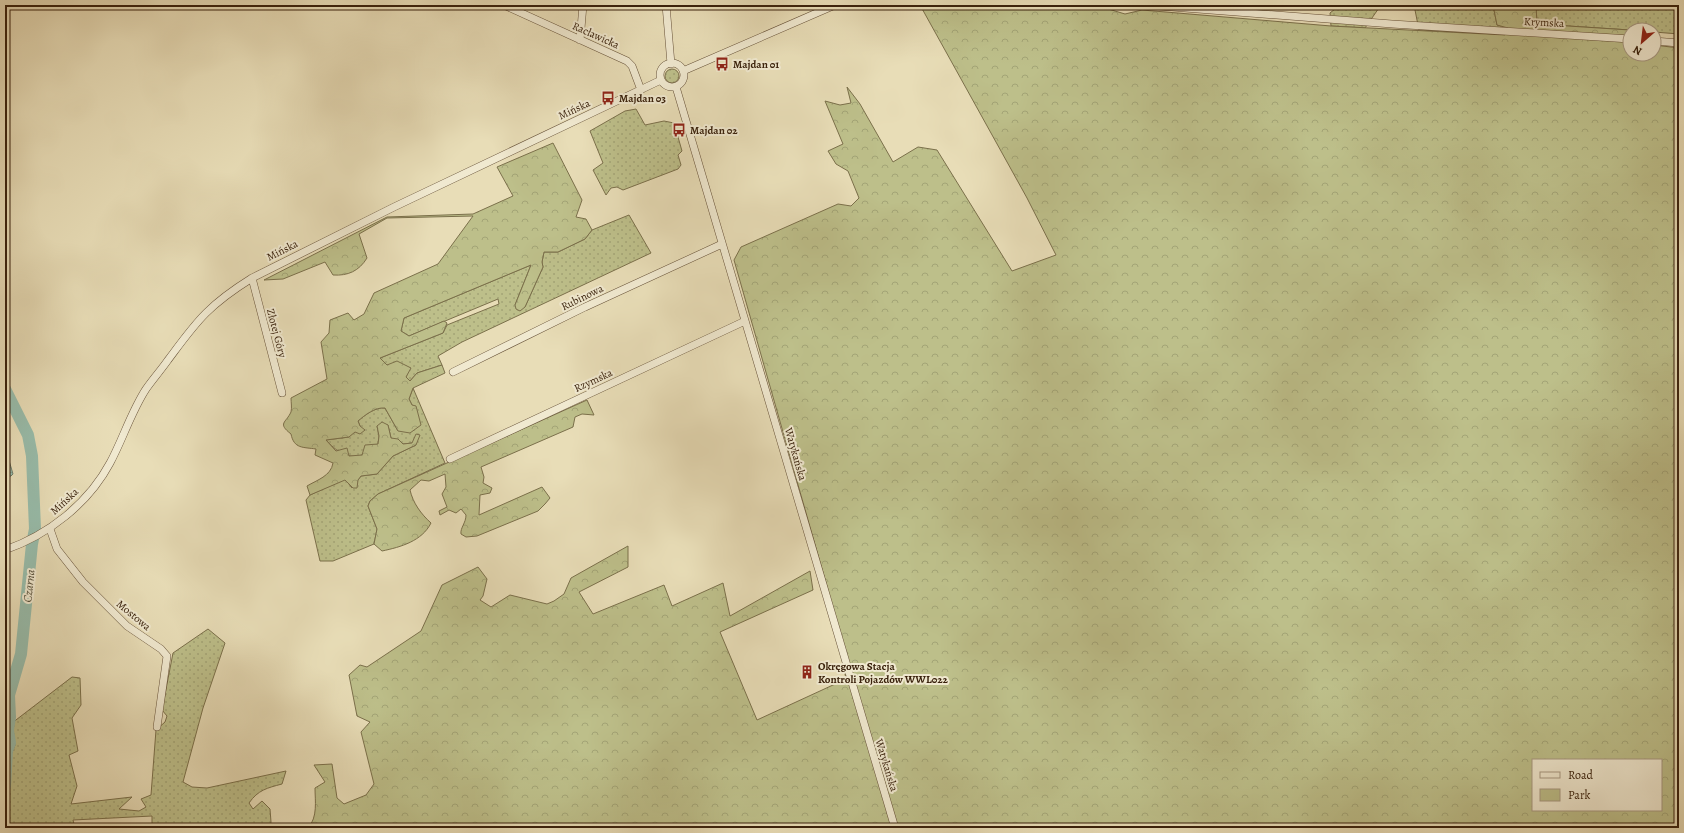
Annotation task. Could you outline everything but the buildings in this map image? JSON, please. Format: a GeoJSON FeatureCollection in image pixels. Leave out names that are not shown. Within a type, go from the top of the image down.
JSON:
{"type":"FeatureCollection","features":[{"type":"Feature","properties":{"kind":"street","name":"Racławicka"},"geometry":{"type":"LineString","coordinates":[[504,5],[627,61],[632,66],[641,90]]}},
{"type":"Feature","properties":{"kind":"street"},"geometry":{"type":"LineString","coordinates":[[580,40],[583,5]]}},
{"type":"Feature","properties":{"kind":"street"},"geometry":{"type":"LineString","coordinates":[[666,5],[671,64]]}},
{"type":"Feature","properties":{"kind":"street"},"geometry":{"type":"LineString","coordinates":[[683,71],[835,5]]}},
{"type":"Feature","properties":{"kind":"street","name":"Krymska"},"geometry":{"type":"LineString","coordinates":[[1146,5],[1392,24],[1622,38]]}},
{"type":"Feature","properties":{"kind":"street"},"geometry":{"type":"LineString","coordinates":[[1662,41],[1679,43]]}},
{"type":"Feature","properties":{"kind":"street"},"geometry":{"type":"LineString","coordinates":[[671,64],[678,65],[683,71],[683,78],[679,85],[667,86],[661,80],[661,72],[663,68],[671,64]]}},
{"type":"Feature","properties":{"kind":"street","name":"Mińska"},"geometry":{"type":"LineString","coordinates":[[5,550],[50,529],[75,507],[102,476],[146,390],[206,313],[232,291],[252,278],[394,207],[661,80]]}},
{"type":"Feature","properties":{"kind":"street","name":"Watykańska"},"geometry":{"type":"LineString","coordinates":[[676,86],[894,828]]}},
{"type":"Feature","properties":{"kind":"street","name":"Rubinowa"},"geometry":{"type":"LineString","coordinates":[[453,372],[585,307],[722,244]]}},
{"type":"Feature","properties":{"kind":"street","name":"Złotej Góry"},"geometry":{"type":"LineString","coordinates":[[252,278],[282,393]]}},
{"type":"Feature","properties":{"kind":"street","name":"Rzymska"},"geometry":{"type":"LineString","coordinates":[[450,459],[745,321]]}},
{"type":"Feature","properties":{"kind":"street","name":"Mostowa"},"geometry":{"type":"LineString","coordinates":[[50,529],[57,549],[83,582],[127,626],[167,656],[157,727]]}},
{"type":"Feature","properties":{"kind":"green space"},"geometry":{"type":"Polygon","coordinates":[[[920,5],[1095,5],[1125,14],[1142,10],[1331,26],[1505,35],[1508,28],[1497,25],[1493,5],[1536,5],[1537,24],[1622,29],[1622,62],[1662,62],[1662,46],[1679,48],[1679,828],[308,828],[315,814],[315,788],[325,782],[314,765],[332,764],[337,798],[344,804],[366,795],[374,784],[361,732],[370,722],[357,716],[349,675],[360,665],[367,667],[421,631],[442,585],[478,567],[487,579],[483,596],[480,600],[491,607],[510,595],[547,604],[564,594],[571,578],[628,546],[628,567],[579,592],[593,614],[664,585],[672,606],[723,583],[730,616],[810,571],[813,590],[720,632],[757,720],[846,679],[828,590],[734,260],[741,247],[838,204],[851,206],[859,198],[848,171],[836,164],[828,151],[843,144],[825,101],[840,105],[851,103],[847,87],[860,104],[893,162],[918,147],[937,150],[1012,271],[1056,255],[1027,198],[920,5]]]}},
{"type":"Feature","properties":{"kind":"green space"},"geometry":{"type":"Polygon","coordinates":[[[1342,5],[1381,5],[1365,28],[1331,26],[1330,13],[1335,9],[1341,8],[1342,5]]]}},
{"type":"Feature","properties":{"kind":"green space"},"geometry":{"type":"Polygon","coordinates":[[[1414,5],[1493,5],[1497,25],[1508,28],[1506,35],[1419,30],[1414,5]]]}},
{"type":"Feature","properties":{"kind":"green space"},"geometry":{"type":"Polygon","coordinates":[[[1536,5],[1679,5],[1679,34],[1662,33],[1662,22],[1622,22],[1622,29],[1537,24],[1536,5]]]}},
{"type":"Feature","properties":{"kind":"green space"},"geometry":{"type":"Polygon","coordinates":[[[669,69],[675,69],[679,73],[679,79],[675,83],[669,83],[665,79],[665,73],[669,69]]]}},
{"type":"Feature","properties":{"kind":"green space"},"geometry":{"type":"Polygon","coordinates":[[[636,109],[645,125],[664,121],[674,123],[682,151],[678,155],[681,165],[678,169],[623,190],[617,187],[611,188],[606,195],[593,170],[603,163],[590,131],[625,111],[636,109]]]}},
{"type":"Feature","properties":{"kind":"green space"},"geometry":{"type":"Polygon","coordinates":[[[553,143],[582,200],[576,217],[586,219],[592,230],[585,239],[558,252],[544,252],[542,262],[543,267],[525,307],[520,311],[516,309],[515,305],[531,265],[404,318],[401,331],[409,336],[444,321],[447,323],[443,333],[380,358],[387,365],[397,361],[411,368],[406,377],[410,381],[417,373],[442,365],[445,373],[413,388],[409,399],[412,405],[416,406],[421,425],[410,433],[398,431],[385,408],[381,408],[370,412],[358,421],[360,426],[365,430],[360,434],[355,432],[349,437],[326,440],[336,451],[347,448],[349,456],[362,455],[365,445],[378,444],[379,436],[377,426],[382,422],[388,425],[391,438],[398,439],[403,444],[412,443],[416,434],[420,435],[416,445],[393,456],[377,474],[361,476],[358,480],[357,488],[353,488],[345,480],[310,495],[307,486],[327,474],[333,463],[315,455],[316,449],[297,445],[292,439],[291,434],[284,427],[284,423],[291,412],[291,398],[327,379],[321,342],[329,333],[330,320],[348,313],[354,320],[364,314],[374,293],[438,264],[473,216],[387,218],[359,234],[367,258],[364,263],[353,272],[344,275],[333,275],[325,262],[283,279],[264,280],[387,217],[473,214],[513,196],[497,167],[553,143]]]}},
{"type":"Feature","properties":{"kind":"green space"},"geometry":{"type":"Polygon","coordinates":[[[629,215],[651,253],[462,342],[438,356],[442,365],[417,373],[410,381],[406,377],[410,368],[387,365],[380,358],[443,333],[447,325],[499,304],[498,299],[409,336],[401,331],[404,318],[531,265],[515,305],[525,307],[543,267],[542,262],[544,252],[558,252],[585,239],[592,230],[629,215]]]}},
{"type":"Feature","properties":{"kind":"green space"},"geometry":{"type":"Polygon","coordinates":[[[413,388],[445,463],[378,494],[370,501],[368,506],[377,529],[374,544],[333,561],[320,561],[306,500],[310,495],[345,479],[352,488],[361,476],[377,474],[393,456],[416,445],[412,443],[403,444],[391,438],[388,425],[377,426],[379,436],[378,444],[369,452],[362,455],[346,455],[333,447],[326,440],[349,437],[360,426],[358,421],[370,412],[381,408],[385,408],[398,431],[412,405],[409,399],[413,388]]]}},
{"type":"Feature","properties":{"kind":"green space"},"geometry":{"type":"Polygon","coordinates":[[[587,400],[594,415],[582,414],[575,417],[573,427],[481,467],[484,477],[483,483],[492,488],[490,493],[480,495],[479,515],[542,487],[550,498],[538,511],[477,536],[466,537],[461,534],[466,515],[461,509],[456,513],[449,510],[440,515],[439,511],[447,507],[442,494],[446,487],[445,474],[429,481],[421,480],[410,490],[418,508],[431,523],[417,539],[382,551],[374,544],[377,529],[368,506],[370,501],[378,494],[587,400]]]}},
{"type":"Feature","properties":{"kind":"green space"},"geometry":{"type":"Polygon","coordinates":[[[208,629],[225,643],[203,708],[183,782],[192,787],[207,788],[286,771],[282,784],[263,790],[249,803],[253,809],[262,801],[270,809],[270,828],[152,828],[152,816],[73,820],[75,828],[5,828],[10,758],[15,745],[12,735],[12,723],[72,677],[80,678],[81,705],[72,718],[78,751],[69,755],[77,786],[71,804],[132,797],[119,809],[139,811],[146,807],[141,799],[151,795],[156,730],[165,722],[167,716],[162,710],[173,653],[208,629]]]}},
{"type":"Feature","properties":{"kind":"shaded area"},"geometry":{"type":"Polygon","coordinates":[[[5,454],[8,457],[13,474],[5,477],[5,454]]]}},
{"type":"Feature","properties":{"kind":"waterway","name":"Czarna"},"geometry":{"type":"LineString","coordinates":[[5,389],[28,435],[32,456],[35,529],[32,544],[21,654],[9,695],[10,717],[8,730],[10,743],[7,751],[5,786]]}},
{"type":"Feature","properties":{"kind":"place","name":"Majdan 01"},"geometry":{"type":"Point","coordinates":[722,64]}},
{"type":"Feature","properties":{"kind":"place","name":"Majdan 03"},"geometry":{"type":"Point","coordinates":[608,98]}},
{"type":"Feature","properties":{"kind":"place","name":"Majdan 02"},"geometry":{"type":"Point","coordinates":[679,130]}},
{"type":"Feature","properties":{"kind":"place","name":"Okręgowa Stacja Kontroli Pojazdów WWL022"},"geometry":{"type":"Point","coordinates":[807,672]}}]}
